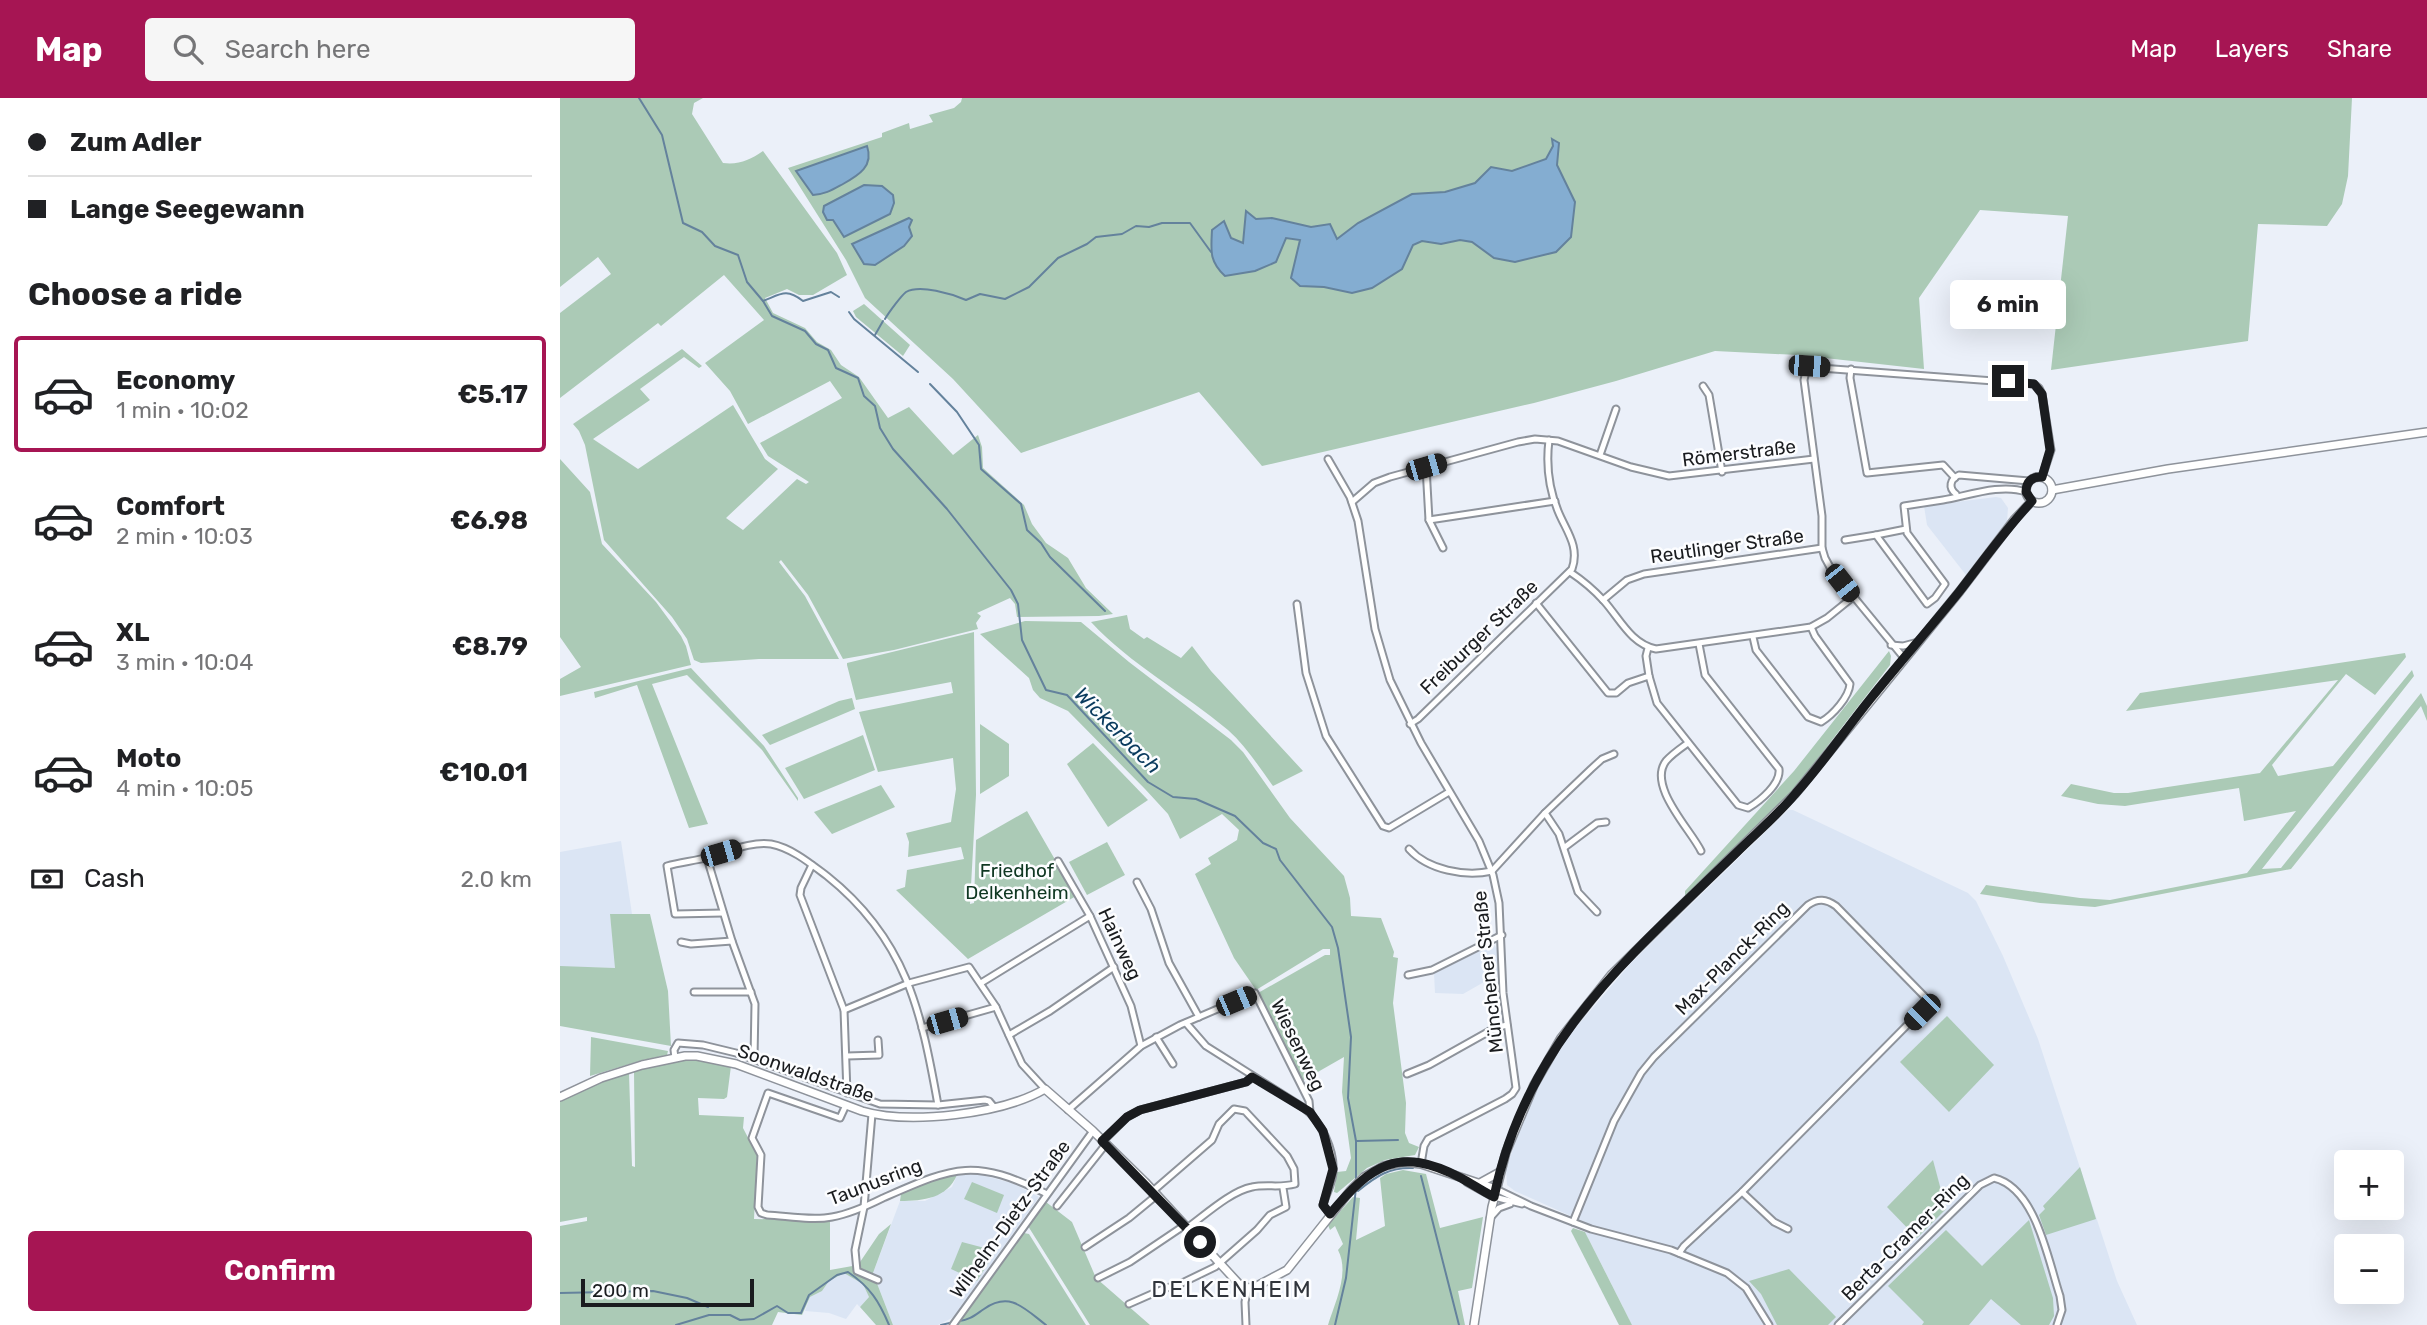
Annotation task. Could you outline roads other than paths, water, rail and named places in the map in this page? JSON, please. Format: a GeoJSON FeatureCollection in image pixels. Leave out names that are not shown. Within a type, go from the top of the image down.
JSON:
{"type":"FeatureCollection","features":[{"type":"Feature","properties":{"kind":"main road"},"geometry":{"type":"LineString","coordinates":[[2052,490],[2168,469],[2427,432]]}},
{"type":"Feature","properties":{"kind":"main road"},"geometry":{"type":"LineString","coordinates":[[2042,477],[2049,482],[2052,490],[2044,503],[2032,501],[2026,492],[2029,481],[2042,477]]}},
{"type":"Feature","properties":{"kind":"main road"},"geometry":{"type":"LineString","coordinates":[[1474,1325],[1500,1171],[1513,1132],[1534,1085],[1561,1038],[1626,960],[1795,794],[2032,501]]}},
{"type":"Feature","properties":{"kind":"main road","name":"Soonwaldstraße"},"geometry":{"type":"LineString","coordinates":[[560,1097],[601,1078],[675,1058],[697,1056],[722,1060],[872,1114],[946,1116],[993,1107],[1045,1089]]}},
{"type":"Feature","properties":{"kind":"main road"},"geometry":{"type":"LineString","coordinates":[[1045,1089],[1104,1142],[1239,1284],[1251,1287],[1277,1277],[1291,1267],[1330,1214],[1364,1177],[1374,1170],[1395,1163],[1421,1164],[1480,1184],[1495,1193]]}},
{"type":"Feature","properties":{"kind":"main road"},"geometry":{"type":"LineString","coordinates":[[1480,1184],[1500,1171]]}},
{"type":"Feature","properties":{"kind":"main road"},"geometry":{"type":"LineString","coordinates":[[1461,1178],[1495,1193]]}},
{"type":"Feature","properties":{"kind":"street"},"geometry":{"type":"LineString","coordinates":[[1904,658],[1827,563],[1822,548],[1822,516],[1804,380],[1807,367],[2036,385],[2042,394],[2050,450],[2042,477]]}},
{"type":"Feature","properties":{"kind":"street"},"geometry":{"type":"LineString","coordinates":[[1851,369],[1850,378],[1867,473],[1943,465],[1955,478]]}},
{"type":"Feature","properties":{"kind":"street"},"geometry":{"type":"LineString","coordinates":[[1703,386],[1709,395],[1722,471]]}},
{"type":"Feature","properties":{"kind":"street"},"geometry":{"type":"LineString","coordinates":[[1600,455],[1616,409]]}},
{"type":"Feature","properties":{"kind":"street"},"geometry":{"type":"LineString","coordinates":[[1549,440],[1549,480],[1555,502],[1572,539],[1575,559],[1570,572],[1603,600],[1636,640],[1648,648],[1665,649],[1811,627],[1853,597]]}},
{"type":"Feature","properties":{"kind":"street","name":"Römerstraße"},"geometry":{"type":"LineString","coordinates":[[1352,502],[1374,483],[1518,442],[1549,440],[1659,475],[1679,476],[1814,460]]}},
{"type":"Feature","properties":{"kind":"street","name":"Münchener Straße"},"geometry":{"type":"LineString","coordinates":[[1328,459],[1352,502],[1361,534],[1375,629],[1383,659],[1410,724],[1479,841],[1492,871],[1499,902],[1503,993],[1517,1080],[1515,1091],[1474,1117],[1428,1139],[1421,1164]]}},
{"type":"Feature","properties":{"kind":"street"},"geometry":{"type":"LineString","coordinates":[[1426,467],[1429,520],[1443,548]]}},
{"type":"Feature","properties":{"kind":"street"},"geometry":{"type":"LineString","coordinates":[[1956,494],[1951,487],[1955,478],[1961,475],[2029,481]]}},
{"type":"Feature","properties":{"kind":"street"},"geometry":{"type":"LineString","coordinates":[[1876,535],[1927,604],[1945,584],[1906,529],[1904,506],[1947,499],[1956,494],[2012,489],[2026,492]]}},
{"type":"Feature","properties":{"kind":"street"},"geometry":{"type":"LineString","coordinates":[[1429,520],[1555,502]]}},
{"type":"Feature","properties":{"kind":"street"},"geometry":{"type":"LineString","coordinates":[[1846,540],[1906,529]]}},
{"type":"Feature","properties":{"kind":"street","name":"Reutlinger Straße"},"geometry":{"type":"LineString","coordinates":[[1603,600],[1628,580],[1644,574],[1822,548]]}},
{"type":"Feature","properties":{"kind":"street","name":"Freiburger Straße"},"geometry":{"type":"LineString","coordinates":[[1410,724],[1570,572]]}},
{"type":"Feature","properties":{"kind":"street"},"geometry":{"type":"LineString","coordinates":[[1536,603],[1608,693],[1616,693],[1628,683],[1649,677]]}},
{"type":"Feature","properties":{"kind":"street"},"geometry":{"type":"LineString","coordinates":[[1297,604],[1306,673],[1326,736],[1382,826],[1390,828],[1450,792]]}},
{"type":"Feature","properties":{"kind":"street"},"geometry":{"type":"LineString","coordinates":[[1753,636],[1756,650],[1808,717],[1821,722],[1829,717],[1848,692],[1850,684],[1811,627]]}},
{"type":"Feature","properties":{"kind":"street"},"geometry":{"type":"LineString","coordinates":[[1891,645],[1903,646],[1917,642]]}},
{"type":"Feature","properties":{"kind":"street"},"geometry":{"type":"LineString","coordinates":[[1648,648],[1646,656],[1649,677],[1657,703],[1741,807],[1751,807],[1779,779],[1779,769],[1706,675],[1699,644]]}},
{"type":"Feature","properties":{"kind":"street"},"geometry":{"type":"LineString","coordinates":[[1688,743],[1666,761],[1662,769],[1662,781],[1673,808],[1702,851]]}},
{"type":"Feature","properties":{"kind":"street"},"geometry":{"type":"LineString","coordinates":[[1409,849],[1424,861],[1447,871],[1492,871],[1545,813],[1602,758],[1614,754]]}},
{"type":"Feature","properties":{"kind":"street"},"geometry":{"type":"LineString","coordinates":[[1545,813],[1555,826],[1564,847],[1578,892],[1597,912]]}},
{"type":"Feature","properties":{"kind":"street"},"geometry":{"type":"LineString","coordinates":[[1564,847],[1597,823],[1606,822]]}},
{"type":"Feature","properties":{"kind":"street"},"geometry":{"type":"LineString","coordinates":[[723,913],[675,914],[667,866],[707,858],[741,847],[769,844],[787,850],[812,865],[850,895],[889,942],[909,983],[922,1028],[938,1105]]}},
{"type":"Feature","properties":{"kind":"street"},"geometry":{"type":"LineString","coordinates":[[707,858],[757,1012],[754,1059]]}},
{"type":"Feature","properties":{"kind":"street","name":"Hainweg"},"geometry":{"type":"LineString","coordinates":[[1058,861],[1090,916],[1114,967],[1131,1006],[1140,1046]]}},
{"type":"Feature","properties":{"kind":"street"},"geometry":{"type":"LineString","coordinates":[[812,865],[800,895],[844,1010],[847,1093]]}},
{"type":"Feature","properties":{"kind":"street"},"geometry":{"type":"LineString","coordinates":[[1068,1110],[1140,1046],[1199,1017],[1169,963],[1151,909],[1138,882]]}},
{"type":"Feature","properties":{"kind":"street","name":"Max-Planck-Ring"},"geometry":{"type":"LineString","coordinates":[[1573,1222],[1623,1103],[1649,1062],[1808,905],[1813,901],[1825,900],[1836,906],[1926,998],[1926,1004],[1922,1012],[1742,1192],[1684,1245],[1679,1253]]}},
{"type":"Feature","properties":{"kind":"street"},"geometry":{"type":"LineString","coordinates":[[981,982],[1090,916]]}},
{"type":"Feature","properties":{"kind":"street"},"geometry":{"type":"LineString","coordinates":[[1408,975],[1432,970],[1502,935]]}},
{"type":"Feature","properties":{"kind":"street"},"geometry":{"type":"LineString","coordinates":[[681,942],[691,944],[732,941]]}},
{"type":"Feature","properties":{"kind":"street"},"geometry":{"type":"LineString","coordinates":[[844,1010],[909,983],[969,967],[996,1007],[1022,1064],[1045,1089]]}},
{"type":"Feature","properties":{"kind":"street"},"geometry":{"type":"LineString","coordinates":[[1009,1035],[1050,1011],[1114,967]]}},
{"type":"Feature","properties":{"kind":"street"},"geometry":{"type":"LineString","coordinates":[[694,992],[751,992]]}},
{"type":"Feature","properties":{"kind":"street","name":"Wiesenweg"},"geometry":{"type":"LineString","coordinates":[[1199,1017],[1255,993],[1309,1101],[1310,1112],[1323,1131],[1332,1160],[1332,1177],[1323,1205],[1330,1214]]}},
{"type":"Feature","properties":{"kind":"street"},"geometry":{"type":"LineString","coordinates":[[922,1028],[996,1007]]}},
{"type":"Feature","properties":{"kind":"street"},"geometry":{"type":"LineString","coordinates":[[1186,1023],[1206,1046],[1310,1112]]}},
{"type":"Feature","properties":{"kind":"street"},"geometry":{"type":"LineString","coordinates":[[1407,1074],[1507,1024]]}},
{"type":"Feature","properties":{"kind":"street"},"geometry":{"type":"LineString","coordinates":[[1156,1037],[1173,1064]]}},
{"type":"Feature","properties":{"kind":"street"},"geometry":{"type":"LineString","coordinates":[[847,1056],[879,1055],[878,1040]]}},
{"type":"Feature","properties":{"kind":"street"},"geometry":{"type":"LineString","coordinates":[[675,1058],[675,1046],[681,1042],[754,1059],[884,1104],[938,1105],[985,1100],[993,1107]]}},
{"type":"Feature","properties":{"kind":"street"},"geometry":{"type":"LineString","coordinates":[[1057,1206],[1104,1142],[1127,1117],[1140,1110],[1246,1082],[1252,1077]]}},
{"type":"Feature","properties":{"kind":"street","name":"Taunusring"},"geometry":{"type":"LineString","coordinates":[[846,1105],[840,1118],[769,1092],[752,1138],[761,1154],[758,1207],[764,1214],[827,1218],[864,1207],[932,1177],[966,1170],[988,1171],[1010,1177],[1047,1194]]}},
{"type":"Feature","properties":{"kind":"street"},"geometry":{"type":"LineString","coordinates":[[1085,1247],[1129,1218],[1155,1194],[1212,1140],[1219,1124],[1234,1109],[1245,1111],[1287,1156],[1294,1168],[1295,1184],[1283,1188],[1254,1186],[1240,1190],[1130,1262],[1098,1278]]}},
{"type":"Feature","properties":{"kind":"street"},"geometry":{"type":"LineString","coordinates":[[872,1114],[864,1207],[855,1250],[856,1270],[878,1280]]}},
{"type":"Feature","properties":{"kind":"street","name":"Wilhelm-Dietz-Straße"},"geometry":{"type":"LineString","coordinates":[[953,1325],[1093,1131]]}},
{"type":"Feature","properties":{"kind":"street","name":"Berta-Cramer-Ring"},"geometry":{"type":"LineString","coordinates":[[1838,1325],[1980,1185],[1994,1178],[2008,1184],[2033,1214],[2060,1296],[2062,1310],[2057,1325]]}},
{"type":"Feature","properties":{"kind":"street"},"geometry":{"type":"LineString","coordinates":[[1129,1304],[1180,1284],[1220,1263],[1270,1215],[1286,1207],[1283,1188]]}},
{"type":"Feature","properties":{"kind":"street"},"geometry":{"type":"LineString","coordinates":[[1742,1192],[1774,1222],[1788,1229]]}},
{"type":"Feature","properties":{"kind":"street"},"geometry":{"type":"LineString","coordinates":[[1495,1193],[1513,1203],[1531,1206]]}},
{"type":"Feature","properties":{"kind":"street"},"geometry":{"type":"LineString","coordinates":[[1495,1193],[1573,1222],[1679,1253],[1727,1273],[1753,1297],[1769,1325]]}},
{"type":"Feature","properties":{"kind":"street"},"geometry":{"type":"LineString","coordinates":[[1490,1218],[1502,1206],[1513,1203]]}},
{"type":"Feature","properties":{"kind":"street"},"geometry":{"type":"LineString","coordinates":[[1246,1325],[1245,1302],[1251,1287]]}},
{"type":"Feature","properties":{"kind":"water"},"geometry":{"type":"Polygon","coordinates":[[[1552,139],[1559,143],[1557,165],[1575,202],[1571,237],[1556,252],[1515,262],[1494,258],[1472,242],[1460,240],[1441,244],[1422,241],[1413,245],[1402,269],[1372,288],[1352,293],[1324,287],[1300,286],[1291,278],[1300,240],[1286,238],[1276,262],[1255,271],[1225,276],[1214,260],[1211,250],[1212,230],[1224,221],[1231,238],[1243,243],[1246,211],[1256,219],[1272,218],[1311,227],[1330,224],[1337,239],[1358,223],[1412,194],[1445,192],[1475,183],[1491,167],[1512,171],[1546,159],[1553,146],[1552,139]]]}},
{"type":"Feature","properties":{"kind":"water"},"geometry":{"type":"Polygon","coordinates":[[[867,146],[869,153],[864,169],[849,181],[825,193],[813,195],[796,171],[867,146]]]}},
{"type":"Feature","properties":{"kind":"water"},"geometry":{"type":"Polygon","coordinates":[[[864,185],[882,186],[893,195],[894,203],[890,214],[844,237],[833,220],[827,220],[823,212],[824,206],[864,185]]]}},
{"type":"Feature","properties":{"kind":"water"},"geometry":{"type":"Polygon","coordinates":[[[909,218],[912,220],[909,227],[912,236],[904,246],[875,265],[864,264],[852,244],[909,218]]]}},
{"type":"Feature","properties":{"kind":"waterway","name":"Wickerbach"},"geometry":{"type":"LineString","coordinates":[[639,98],[662,135],[683,223],[702,232],[715,246],[738,255],[747,282],[772,316],[805,331],[816,344],[828,350],[836,368],[858,378],[864,396],[875,406],[880,428],[893,449],[947,509],[1011,590],[1018,604],[1022,640],[1046,690],[1067,695],[1148,782],[1173,797],[1196,799],[1235,816],[1263,843],[1276,849],[1280,860],[1332,927],[1338,948],[1351,1037],[1348,1098],[1356,1141],[1356,1179]]}},
{"type":"Feature","properties":{"kind":"waterway"},"geometry":{"type":"LineString","coordinates":[[885,319],[904,294],[912,290],[936,291],[966,300],[980,294],[1005,299],[1029,287],[1058,258],[1096,237],[1122,234],[1136,226],[1190,223],[1211,252]]}},
{"type":"Feature","properties":{"kind":"waterway"},"geometry":{"type":"LineString","coordinates":[[763,301],[788,293],[803,301],[831,292],[839,297]]}},
{"type":"Feature","properties":{"kind":"waterway"},"geometry":{"type":"LineString","coordinates":[[849,312],[918,372]]}},
{"type":"Feature","properties":{"kind":"waterway"},"geometry":{"type":"LineString","coordinates":[[875,335],[883,321]]}},
{"type":"Feature","properties":{"kind":"waterway"},"geometry":{"type":"LineString","coordinates":[[930,384],[957,412],[979,445],[981,469],[1021,504],[1027,530],[1041,543],[1050,557],[1105,611]]}},
{"type":"Feature","properties":{"kind":"waterway"},"geometry":{"type":"LineString","coordinates":[[1357,1141],[1398,1140]]}},
{"type":"Feature","properties":{"kind":"waterway"},"geometry":{"type":"LineString","coordinates":[[1358,1191],[1384,1174],[1397,1169],[1413,1168]]}},
{"type":"Feature","properties":{"kind":"waterway"},"geometry":{"type":"LineString","coordinates":[[1421,1176],[1459,1325]]}},
{"type":"Feature","properties":{"kind":"waterway","name":"Wickerbach"},"geometry":{"type":"LineString","coordinates":[[1335,1325],[1346,1278],[1356,1188]]}},
{"type":"Feature","properties":{"kind":"waterway","name":"Wickerbach"},"geometry":{"type":"LineString","coordinates":[[676,1325],[709,1315],[730,1315],[740,1320],[754,1319],[777,1306],[788,1313],[801,1313],[809,1295],[837,1275],[848,1272],[873,1295],[889,1325]]}},
{"type":"Feature","properties":{"kind":"waterway"},"geometry":{"type":"LineString","coordinates":[[560,1293],[653,1291],[687,1298],[708,1307]]}},
{"type":"Feature","properties":{"kind":"waterway","name":"Wickerbach"},"geometry":{"type":"LineString","coordinates":[[959,1321],[993,1304],[1009,1302],[1024,1308],[1046,1325]]}},
{"type":"Feature","properties":{"kind":"waterway","name":"Wickerbach"},"geometry":{"type":"LineString","coordinates":[[941,1325],[954,1322]]}},
{"type":"Feature","properties":{"kind":"district","name":"DELKENHEIM"},"geometry":{"type":"Point","coordinates":[1232,1289]}},
{"type":"Feature","properties":{"kind":"park label","name":"Friedhof Delkenheim"},"geometry":{"type":"Point","coordinates":[1017,881]}}]}
